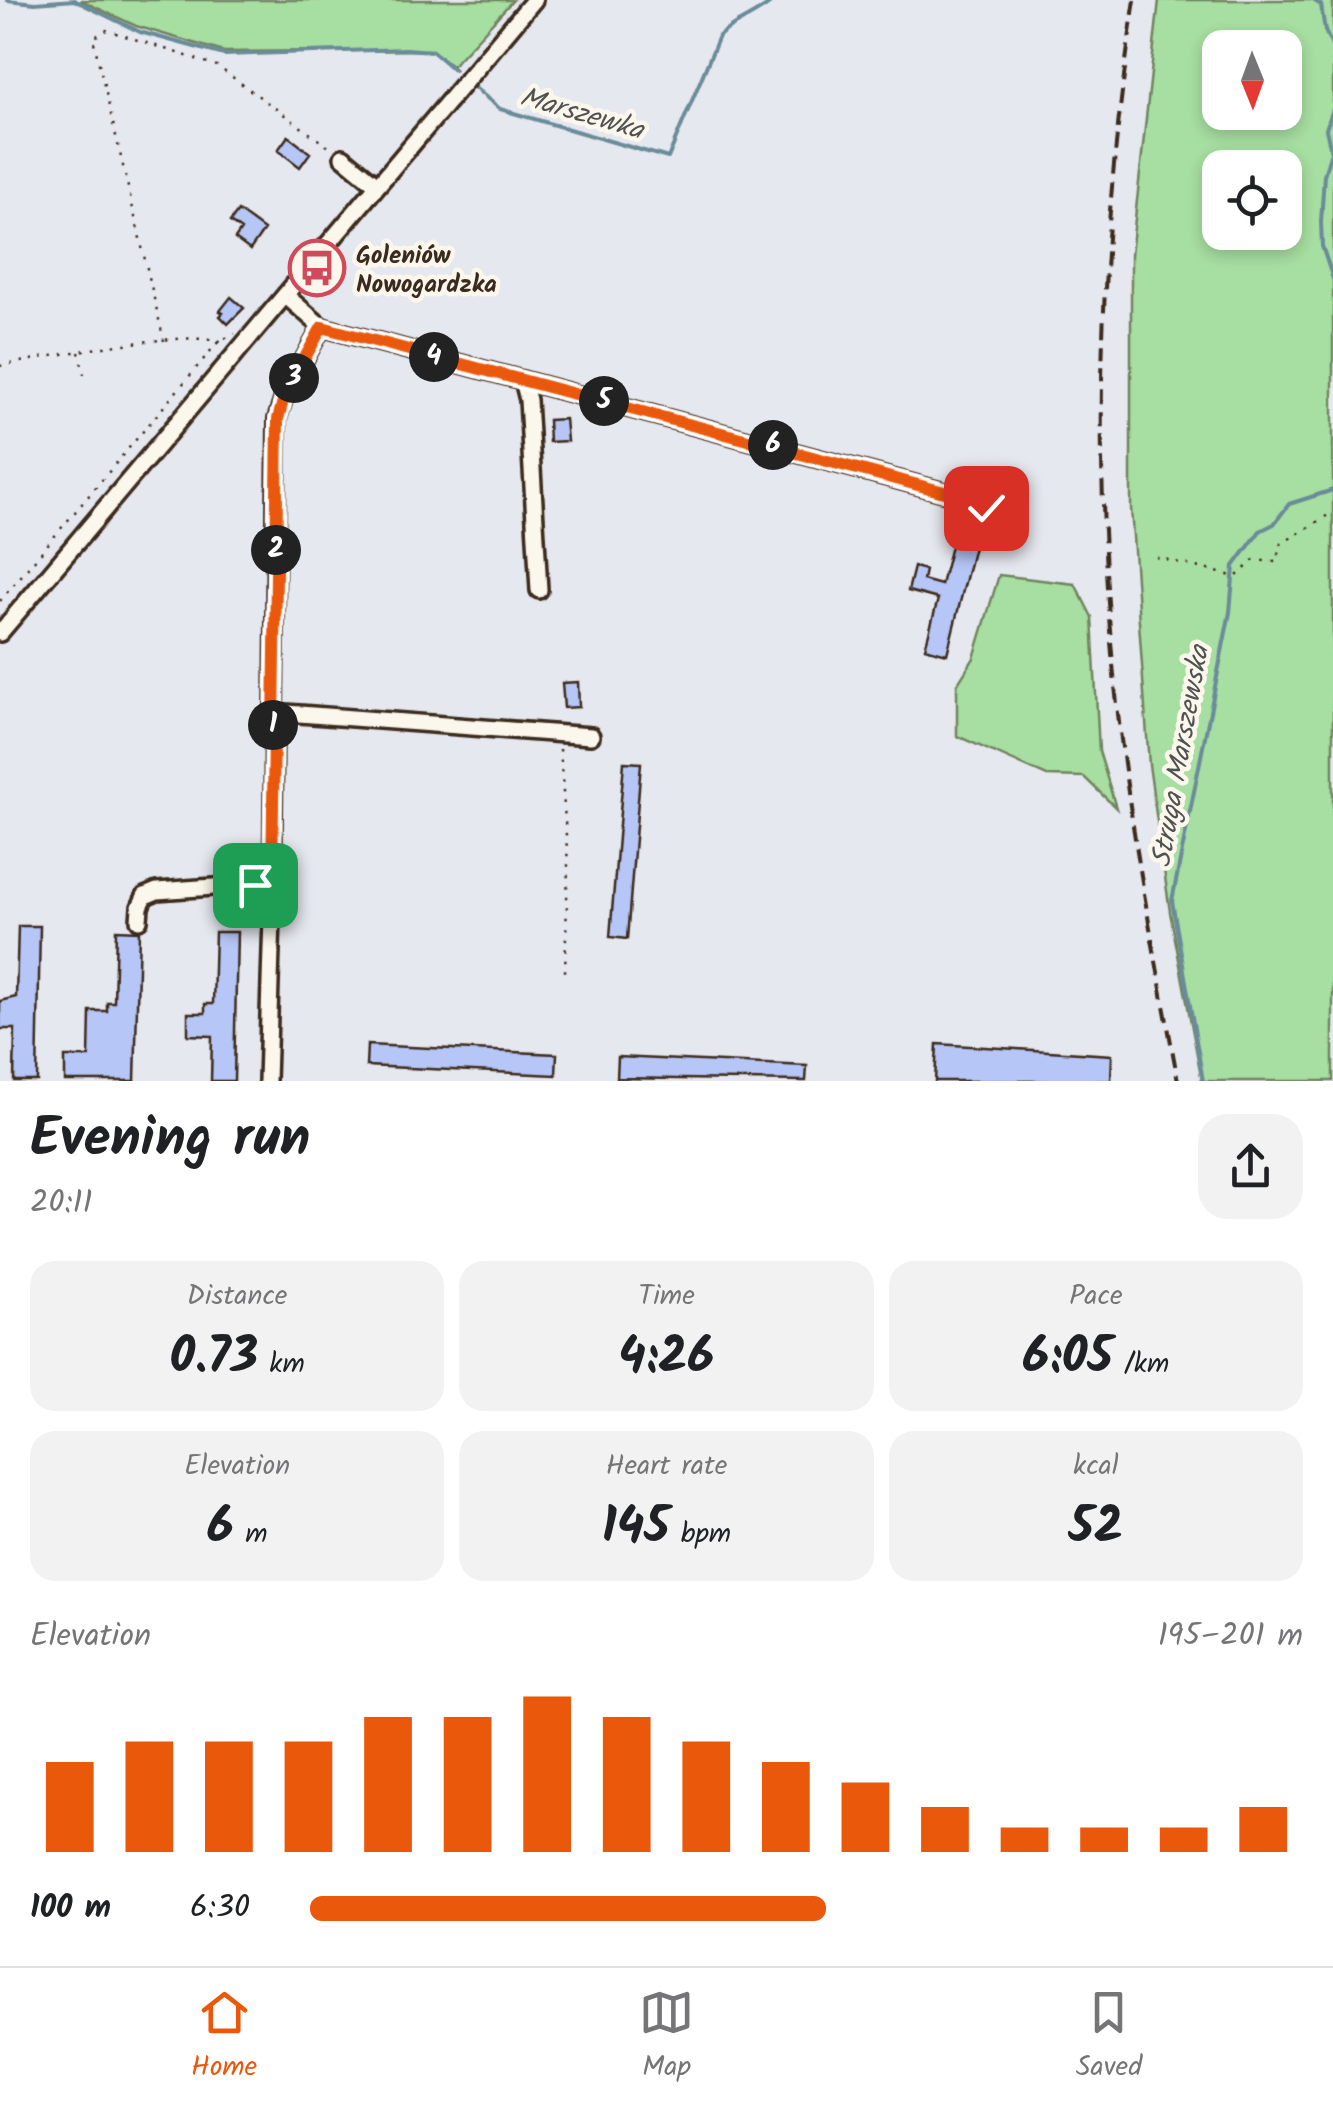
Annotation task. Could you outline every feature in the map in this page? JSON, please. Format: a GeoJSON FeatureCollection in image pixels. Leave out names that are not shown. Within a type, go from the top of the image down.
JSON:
{"type":"FeatureCollection","features":[{"type":"Feature","properties":{"kind":"street"},"geometry":{"type":"LineString","coordinates":[[0,633],[534,0]]}},
{"type":"Feature","properties":{"kind":"street"},"geometry":{"type":"LineString","coordinates":[[342,157],[377,185]]}},
{"type":"Feature","properties":{"kind":"street"},"geometry":{"type":"LineString","coordinates":[[285,295],[322,327],[978,501],[986,508],[988,520]]}},
{"type":"Feature","properties":{"kind":"street"},"geometry":{"type":"LineString","coordinates":[[266,1081],[278,419],[285,394],[322,327]]}},
{"type":"Feature","properties":{"kind":"street"},"geometry":{"type":"LineString","coordinates":[[524,380],[539,590]]}},
{"type":"Feature","properties":{"kind":"street"},"geometry":{"type":"LineString","coordinates":[[273,712],[591,736]]}},
{"type":"Feature","properties":{"kind":"street"},"geometry":{"type":"LineString","coordinates":[[139,920],[142,901],[157,891],[272,883]]}},
{"type":"Feature","properties":{"kind":"path"},"geometry":{"type":"LineString","coordinates":[[164,342],[94,38],[106,30],[217,66],[342,157]]}},
{"type":"Feature","properties":{"kind":"path"},"geometry":{"type":"LineString","coordinates":[[0,601],[220,341],[243,332]]}},
{"type":"Feature","properties":{"kind":"path"},"geometry":{"type":"LineString","coordinates":[[0,366],[79,352],[205,338],[220,341],[237,352]]}},
{"type":"Feature","properties":{"kind":"path"},"geometry":{"type":"LineString","coordinates":[[79,352],[84,374]]}},
{"type":"Feature","properties":{"kind":"path"},"geometry":{"type":"LineString","coordinates":[[1156,557],[1236,577],[1254,560],[1276,562],[1281,544],[1333,512]]}},
{"type":"Feature","properties":{"kind":"path"},"geometry":{"type":"LineString","coordinates":[[559,733],[568,864],[564,972]]}},
{"type":"Feature","properties":{"kind":"green space"},"geometry":{"type":"Polygon","coordinates":[[[80,0],[513,0],[452,66],[432,50],[224,52],[136,26],[80,0]]]}},
{"type":"Feature","properties":{"kind":"green space"},"geometry":{"type":"Polygon","coordinates":[[[1159,0],[1333,0],[1333,1081],[1202,1081],[1170,912],[1149,765],[1131,508],[1131,255],[1159,0]]]}},
{"type":"Feature","properties":{"kind":"green space"},"geometry":{"type":"Polygon","coordinates":[[[999,575],[1075,584],[1092,617],[1099,751],[1116,808],[1084,777],[1047,776],[957,736],[957,685],[974,658],[999,575]]]}},
{"type":"Feature","properties":{"kind":"building"},"geometry":{"type":"Polygon","coordinates":[[[288,136],[310,153],[300,167],[278,150],[288,136]]]}},
{"type":"Feature","properties":{"kind":"building"},"geometry":{"type":"Polygon","coordinates":[[[238,211],[264,230],[250,250],[235,239],[241,230],[230,222],[238,211]]]}},
{"type":"Feature","properties":{"kind":"building"},"geometry":{"type":"Polygon","coordinates":[[[231,297],[244,308],[228,324],[220,311],[231,297]]]}},
{"type":"Feature","properties":{"kind":"building"},"geometry":{"type":"Polygon","coordinates":[[[565,419],[567,441],[549,442],[548,420],[565,419]]]}},
{"type":"Feature","properties":{"kind":"building"},"geometry":{"type":"Polygon","coordinates":[[[960,511],[976,516],[979,527],[947,654],[925,648],[938,599],[908,591],[914,567],[925,570],[923,580],[941,585],[960,511]]]}},
{"type":"Feature","properties":{"kind":"building"},"geometry":{"type":"Polygon","coordinates":[[[578,682],[579,707],[564,708],[562,683],[578,682]]]}},
{"type":"Feature","properties":{"kind":"building"},"geometry":{"type":"Polygon","coordinates":[[[624,762],[641,763],[627,939],[610,937],[624,762]]]}},
{"type":"Feature","properties":{"kind":"building"},"geometry":{"type":"Polygon","coordinates":[[[18,926],[40,926],[37,1081],[14,1081],[15,1029],[0,1029],[0,1001],[16,997],[18,926]]]}},
{"type":"Feature","properties":{"kind":"building"},"geometry":{"type":"Polygon","coordinates":[[[116,930],[139,931],[135,1081],[65,1081],[65,1057],[89,1057],[90,1011],[107,1011],[107,1002],[114,1002],[116,930]]]}},
{"type":"Feature","properties":{"kind":"building"},"geometry":{"type":"Polygon","coordinates":[[[215,932],[237,932],[234,1081],[211,1081],[212,1036],[188,1035],[188,1013],[205,1013],[205,1004],[213,1004],[215,932]]]}},
{"type":"Feature","properties":{"kind":"building"},"geometry":{"type":"Polygon","coordinates":[[[937,1044],[1112,1055],[1111,1081],[935,1081],[937,1044]]]}},
{"type":"Feature","properties":{"kind":"building"},"geometry":{"type":"Polygon","coordinates":[[[367,1045],[557,1054],[556,1075],[366,1066],[367,1045]]]}},
{"type":"Feature","properties":{"kind":"building"},"geometry":{"type":"Polygon","coordinates":[[[618,1057],[807,1066],[806,1081],[617,1078],[618,1057]]]}},
{"type":"Feature","properties":{"kind":"waterway","name":"Marszewka"},"geometry":{"type":"LineString","coordinates":[[7,0],[74,0],[140,32],[224,55],[406,49],[432,51],[454,70]]}},
{"type":"Feature","properties":{"kind":"waterway","name":"Marszewka"},"geometry":{"type":"LineString","coordinates":[[475,88],[500,109],[668,158],[719,36],[774,0]]}},
{"type":"Feature","properties":{"kind":"waterway","name":"Struga Marszewska"},"geometry":{"type":"LineString","coordinates":[[1313,0],[1321,5],[1325,31],[1333,48]]}},
{"type":"Feature","properties":{"kind":"waterway","name":"Struga Marszewska"},"geometry":{"type":"LineString","coordinates":[[1333,109],[1326,129],[1331,152],[1324,175],[1321,222],[1322,246],[1333,279]]}},
{"type":"Feature","properties":{"kind":"waterway","name":"Struga Marszewska"},"geometry":{"type":"LineString","coordinates":[[1203,1081],[1172,901],[1230,612],[1234,566],[1260,531],[1274,524],[1289,504],[1333,490]]}},
{"type":"Feature","properties":{"kind":"railway"},"geometry":{"type":"LineString","coordinates":[[1135,0],[1113,171],[1107,256],[1103,514],[1115,685],[1127,785],[1178,1081]]}},
{"type":"Feature","properties":{"kind":"place","name":"Goleniów Nowogardzka"},"geometry":{"type":"Point","coordinates":[317,268]}},
{"type":"Feature","properties":{"kind":"route"},"geometry":{"type":"LineString","coordinates":[[255,885],[272,883],[278,419],[285,394],[322,327],[770,444],[978,501],[986,508]]}}]}
